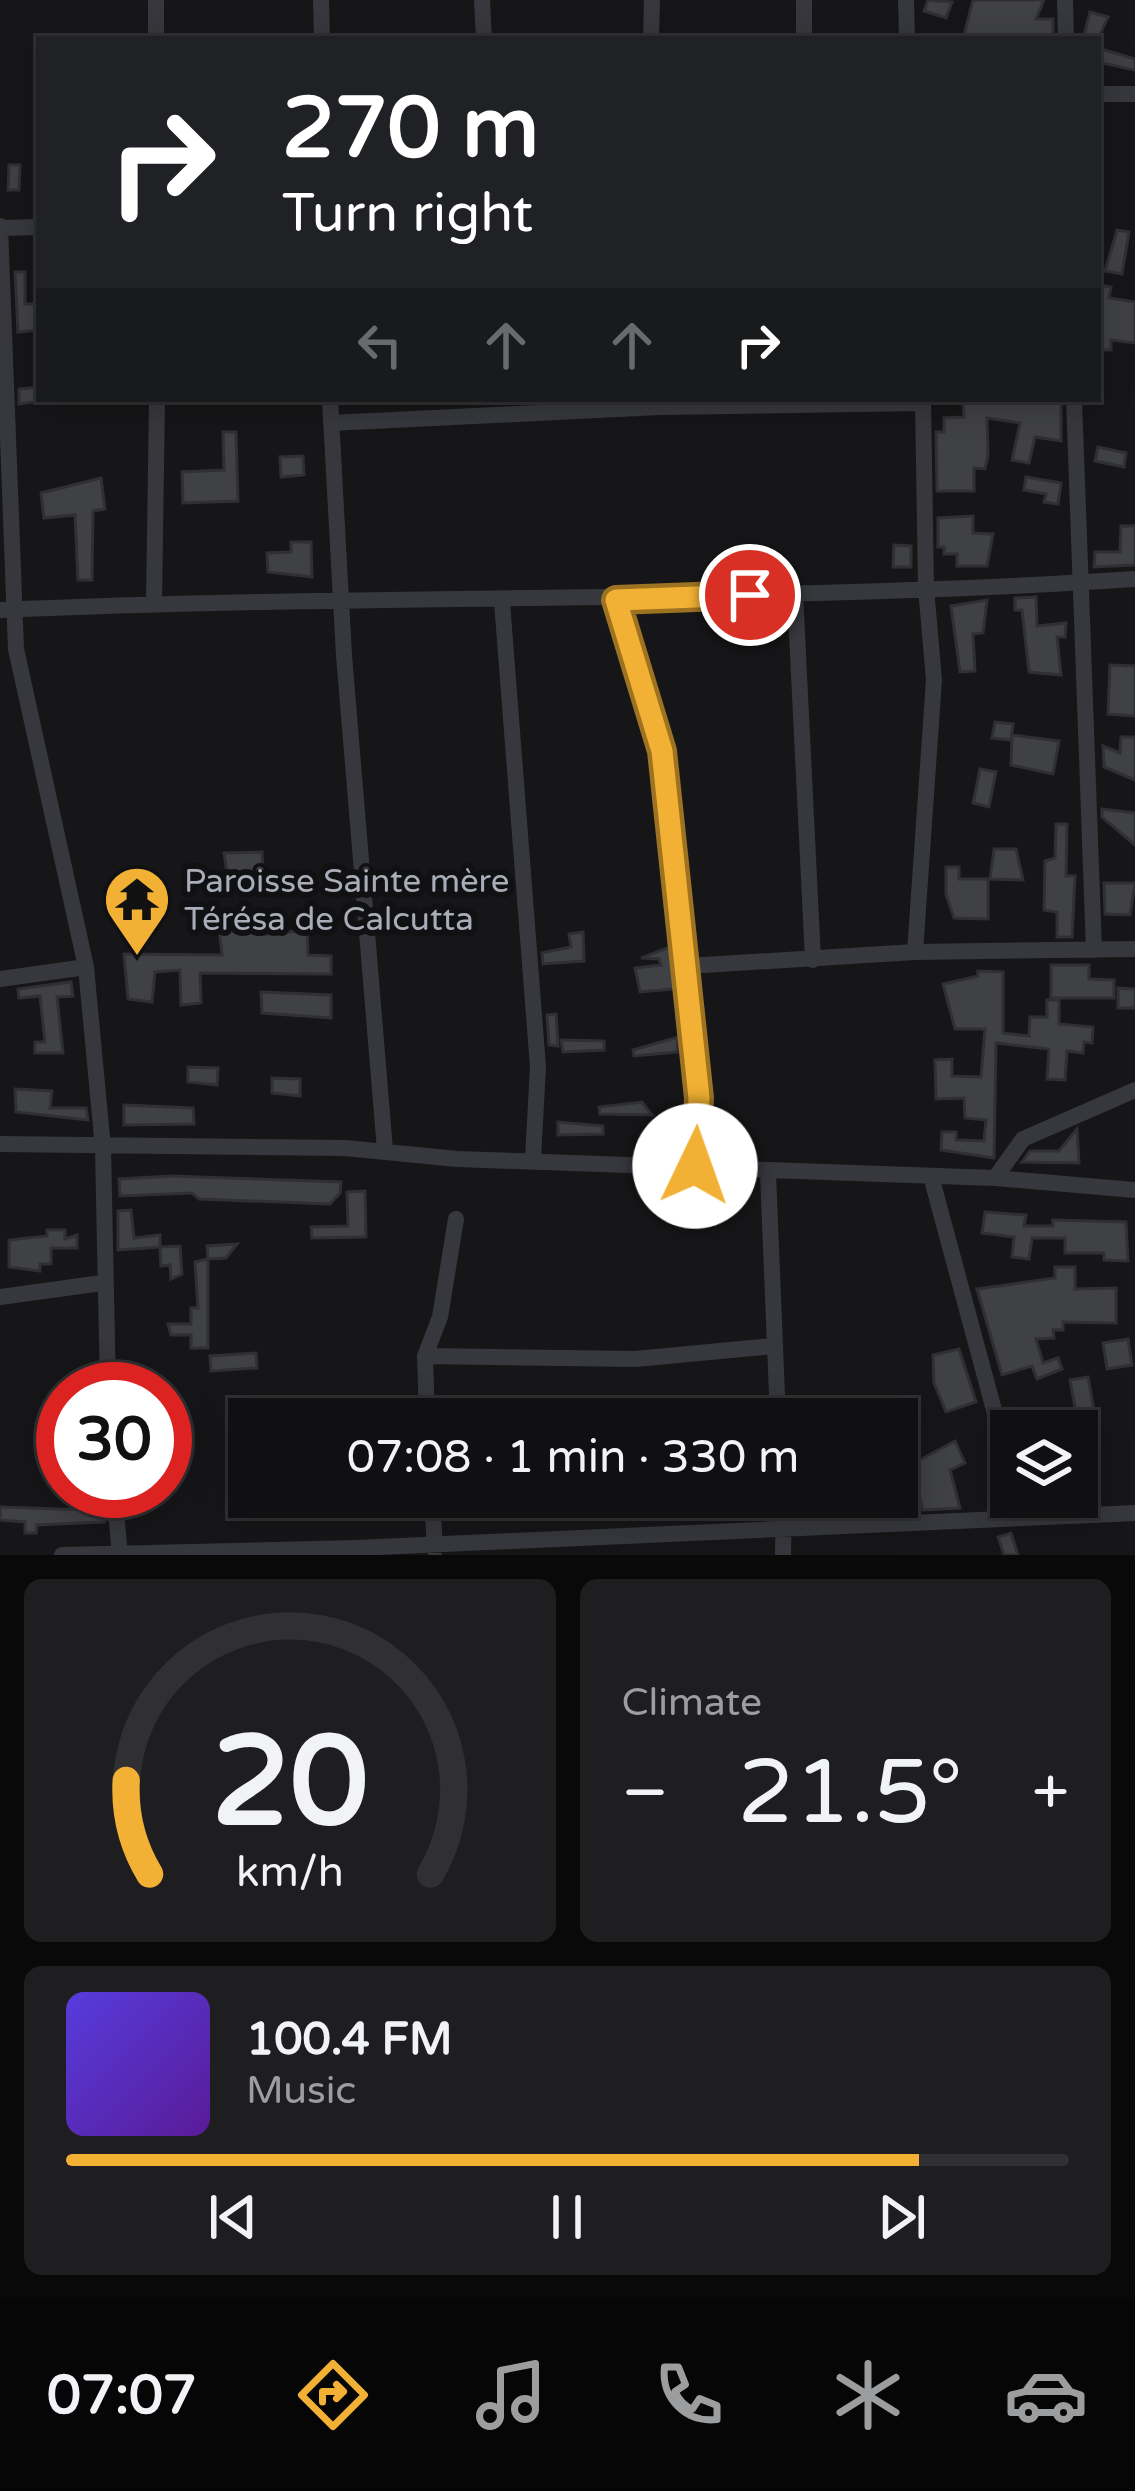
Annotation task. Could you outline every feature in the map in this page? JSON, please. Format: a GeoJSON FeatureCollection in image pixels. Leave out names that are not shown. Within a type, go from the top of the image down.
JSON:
{"type":"FeatureCollection","features":[{"type":"Feature","properties":{"kind":"street"},"geometry":{"type":"LineString","coordinates":[[156,0],[156,36]]}},
{"type":"Feature","properties":{"kind":"street"},"geometry":{"type":"LineString","coordinates":[[321,0],[322,36]]}},
{"type":"Feature","properties":{"kind":"street"},"geometry":{"type":"LineString","coordinates":[[482,0],[484,36]]}},
{"type":"Feature","properties":{"kind":"street"},"geometry":{"type":"LineString","coordinates":[[651,36],[652,0]]}},
{"type":"Feature","properties":{"kind":"street"},"geometry":{"type":"LineString","coordinates":[[803,0],[804,36]]}},
{"type":"Feature","properties":{"kind":"street"},"geometry":{"type":"LineString","coordinates":[[906,0],[907,36]]}},
{"type":"Feature","properties":{"kind":"street"},"geometry":{"type":"LineString","coordinates":[[1064,0],[1066,36]]}},
{"type":"Feature","properties":{"kind":"street"},"geometry":{"type":"LineString","coordinates":[[1101,94],[1135,94]]}},
{"type":"Feature","properties":{"kind":"street"},"geometry":{"type":"LineString","coordinates":[[36,226],[0,227],[7,610],[86,967],[103,1148],[106,1362]]}},
{"type":"Feature","properties":{"kind":"street"},"geometry":{"type":"LineString","coordinates":[[154,603],[157,402]]}},
{"type":"Feature","properties":{"kind":"street"},"geometry":{"type":"LineString","coordinates":[[330,402],[340,603],[385,1150]]}},
{"type":"Feature","properties":{"kind":"street"},"geometry":{"type":"LineString","coordinates":[[331,423],[499,406],[735,402]]}},
{"type":"Feature","properties":{"kind":"street"},"geometry":{"type":"LineString","coordinates":[[915,952],[934,680],[926,587],[922,402]]}},
{"type":"Feature","properties":{"kind":"street"},"geometry":{"type":"LineString","coordinates":[[1074,402],[1094,950]]}},
{"type":"Feature","properties":{"kind":"street"},"geometry":{"type":"LineString","coordinates":[[7,610],[154,603],[616,600],[1135,580]]}},
{"type":"Feature","properties":{"kind":"street"},"geometry":{"type":"LineString","coordinates":[[795,593],[813,960]]}},
{"type":"Feature","properties":{"kind":"street"},"geometry":{"type":"LineString","coordinates":[[616,600],[657,724],[699,1098],[695,1166]]}},
{"type":"Feature","properties":{"kind":"street"},"geometry":{"type":"LineString","coordinates":[[502,602],[538,1066],[533,1158]]}},
{"type":"Feature","properties":{"kind":"street"},"geometry":{"type":"LineString","coordinates":[[687,966],[915,952],[1135,949]]}},
{"type":"Feature","properties":{"kind":"street"},"geometry":{"type":"LineString","coordinates":[[0,979],[86,967]]}},
{"type":"Feature","properties":{"kind":"street"},"geometry":{"type":"LineString","coordinates":[[995,1178],[1023,1139],[1135,1090]]}},
{"type":"Feature","properties":{"kind":"street"},"geometry":{"type":"LineString","coordinates":[[0,1144],[385,1150],[457,1159],[533,1158],[932,1180],[995,1178],[1135,1190]]}},
{"type":"Feature","properties":{"kind":"street"},"geometry":{"type":"LineString","coordinates":[[768,1174],[776,1398]]}},
{"type":"Feature","properties":{"kind":"street"},"geometry":{"type":"LineString","coordinates":[[932,1180],[994,1410]]}},
{"type":"Feature","properties":{"kind":"street"},"geometry":{"type":"LineString","coordinates":[[426,1398],[425,1355],[440,1317],[456,1219]]}},
{"type":"Feature","properties":{"kind":"street"},"geometry":{"type":"LineString","coordinates":[[0,1297],[102,1283]]}},
{"type":"Feature","properties":{"kind":"street"},"geometry":{"type":"LineString","coordinates":[[425,1355],[635,1359],[772,1346]]}},
{"type":"Feature","properties":{"kind":"street"},"geometry":{"type":"LineString","coordinates":[[1098,1514],[1135,1513]]}},
{"type":"Feature","properties":{"kind":"street"},"geometry":{"type":"LineString","coordinates":[[117,1518],[120,1554]]}},
{"type":"Feature","properties":{"kind":"street"},"geometry":{"type":"LineString","coordinates":[[433,1518],[435,1550]]}},
{"type":"Feature","properties":{"kind":"street"},"geometry":{"type":"LineString","coordinates":[[783,1518],[783,1555]]}},
{"type":"Feature","properties":{"kind":"street"},"geometry":{"type":"LineString","coordinates":[[62,1555],[435,1550],[990,1518]]}},
{"type":"Feature","properties":{"kind":"building"},"geometry":{"type":"Polygon","coordinates":[[[928,0],[952,2],[946,18],[924,11],[928,0]]]}},
{"type":"Feature","properties":{"kind":"building"},"geometry":{"type":"Polygon","coordinates":[[[973,0],[1044,0],[1036,19],[1053,19],[1053,36],[964,36],[973,0]]]}},
{"type":"Feature","properties":{"kind":"building"},"geometry":{"type":"Polygon","coordinates":[[[1090,12],[1108,17],[1099,36],[1084,36],[1090,12]]]}},
{"type":"Feature","properties":{"kind":"building"},"geometry":{"type":"Polygon","coordinates":[[[1101,49],[1135,59],[1135,70],[1101,63],[1101,49]]]}},
{"type":"Feature","properties":{"kind":"building"},"geometry":{"type":"Polygon","coordinates":[[[9,165],[20,165],[19,190],[8,190],[9,165]]]}},
{"type":"Feature","properties":{"kind":"building"},"geometry":{"type":"Polygon","coordinates":[[[1117,230],[1129,232],[1122,274],[1105,271],[1117,230]]]}},
{"type":"Feature","properties":{"kind":"building"},"geometry":{"type":"Polygon","coordinates":[[[15,272],[25,272],[25,304],[34,304],[36,330],[18,332],[15,272]]]}},
{"type":"Feature","properties":{"kind":"building"},"geometry":{"type":"Polygon","coordinates":[[[1101,285],[1111,287],[1109,298],[1135,302],[1135,343],[1111,340],[1111,350],[1101,350],[1101,285]]]}},
{"type":"Feature","properties":{"kind":"building"},"geometry":{"type":"Polygon","coordinates":[[[36,387],[36,401],[19,404],[19,389],[36,387]]]}},
{"type":"Feature","properties":{"kind":"building"},"geometry":{"type":"Polygon","coordinates":[[[963,402],[1061,402],[1061,441],[1035,437],[1029,463],[1012,460],[1020,423],[987,418],[988,455],[985,469],[974,468],[974,491],[937,491],[936,432],[944,432],[944,418],[964,417],[963,402]]]}},
{"type":"Feature","properties":{"kind":"building"},"geometry":{"type":"Polygon","coordinates":[[[223,432],[236,432],[238,501],[183,503],[182,472],[224,470],[223,432]]]}},
{"type":"Feature","properties":{"kind":"building"},"geometry":{"type":"Polygon","coordinates":[[[1098,447],[1126,453],[1124,467],[1095,461],[1098,447]]]}},
{"type":"Feature","properties":{"kind":"building"},"geometry":{"type":"Polygon","coordinates":[[[303,456],[304,475],[281,477],[280,457],[303,456]]]}},
{"type":"Feature","properties":{"kind":"building"},"geometry":{"type":"Polygon","coordinates":[[[1026,477],[1061,483],[1058,504],[1044,502],[1046,494],[1024,490],[1026,477]]]}},
{"type":"Feature","properties":{"kind":"building"},"geometry":{"type":"Polygon","coordinates":[[[101,478],[105,509],[93,511],[92,580],[78,580],[75,515],[44,518],[41,493],[101,478]]]}},
{"type":"Feature","properties":{"kind":"building"},"geometry":{"type":"Polygon","coordinates":[[[973,516],[973,533],[993,534],[987,566],[957,566],[957,554],[944,554],[944,547],[938,547],[938,518],[973,516]]]}},
{"type":"Feature","properties":{"kind":"building"},"geometry":{"type":"Polygon","coordinates":[[[1121,526],[1135,526],[1135,565],[1094,567],[1095,552],[1120,552],[1121,526]]]}},
{"type":"Feature","properties":{"kind":"building"},"geometry":{"type":"Polygon","coordinates":[[[291,542],[311,542],[312,577],[268,572],[267,553],[291,552],[291,542]]]}},
{"type":"Feature","properties":{"kind":"building"},"geometry":{"type":"Polygon","coordinates":[[[894,545],[911,546],[911,567],[893,567],[894,545]]]}},
{"type":"Feature","properties":{"kind":"building"},"geometry":{"type":"Polygon","coordinates":[[[1036,597],[1037,626],[1066,623],[1065,637],[1057,637],[1061,675],[1029,672],[1022,610],[1015,610],[1015,598],[1036,597]]]}},
{"type":"Feature","properties":{"kind":"building"},"geometry":{"type":"Polygon","coordinates":[[[987,600],[983,633],[973,634],[975,671],[960,672],[951,606],[987,600]]]}},
{"type":"Feature","properties":{"kind":"building"},"geometry":{"type":"Polygon","coordinates":[[[1110,665],[1135,666],[1135,716],[1108,714],[1110,665]]]}},
{"type":"Feature","properties":{"kind":"building"},"geometry":{"type":"Polygon","coordinates":[[[995,722],[1013,724],[1011,740],[992,738],[995,722]]]}},
{"type":"Feature","properties":{"kind":"building"},"geometry":{"type":"Polygon","coordinates":[[[1012,735],[1059,741],[1053,774],[1011,765],[1012,735]]]}},
{"type":"Feature","properties":{"kind":"building"},"geometry":{"type":"Polygon","coordinates":[[[1121,737],[1135,737],[1135,780],[1104,767],[1103,746],[1120,753],[1121,737]]]}},
{"type":"Feature","properties":{"kind":"building"},"geometry":{"type":"Polygon","coordinates":[[[980,769],[996,772],[989,807],[973,803],[980,769]]]}},
{"type":"Feature","properties":{"kind":"building"},"geometry":{"type":"Polygon","coordinates":[[[1102,809],[1135,813],[1135,845],[1102,817],[1102,809]]]}},
{"type":"Feature","properties":{"kind":"building"},"geometry":{"type":"Polygon","coordinates":[[[1056,824],[1067,824],[1066,876],[1075,876],[1072,937],[1057,937],[1057,912],[1044,910],[1045,861],[1055,858],[1056,824]]]}},
{"type":"Feature","properties":{"kind":"building"},"geometry":{"type":"Polygon","coordinates":[[[994,849],[1016,849],[1023,880],[990,879],[994,849]]]}},
{"type":"Feature","properties":{"kind":"building"},"geometry":{"type":"Polygon","coordinates":[[[262,852],[263,873],[227,873],[224,853],[262,852]]]}},
{"type":"Feature","properties":{"kind":"building"},"geometry":{"type":"Polygon","coordinates":[[[946,867],[959,867],[959,879],[988,879],[988,919],[954,918],[946,894],[946,867]]]}},
{"type":"Feature","properties":{"kind":"building"},"geometry":{"type":"Polygon","coordinates":[[[1104,883],[1135,883],[1130,915],[1105,914],[1104,883]]]}},
{"type":"Feature","properties":{"kind":"building"},"geometry":{"type":"Polygon","coordinates":[[[218,920],[265,921],[266,934],[307,930],[308,955],[331,956],[331,974],[200,973],[201,1003],[181,1005],[180,970],[155,972],[152,1002],[128,999],[124,954],[222,955],[218,920]]]}},
{"type":"Feature","properties":{"kind":"building"},"geometry":{"type":"Polygon","coordinates":[[[583,932],[584,961],[543,964],[542,953],[571,947],[569,934],[583,932]]]}},
{"type":"Feature","properties":{"kind":"building"},"geometry":{"type":"Polygon","coordinates":[[[670,947],[675,989],[640,992],[635,968],[661,965],[659,959],[641,958],[670,947]]]}},
{"type":"Feature","properties":{"kind":"building"},"geometry":{"type":"Polygon","coordinates":[[[1051,965],[1089,965],[1089,979],[1114,980],[1114,998],[1051,998],[1051,965]]]}},
{"type":"Feature","properties":{"kind":"building"},"geometry":{"type":"Polygon","coordinates":[[[978,971],[1003,972],[1003,1033],[1029,1036],[1030,1017],[1047,1017],[1047,1000],[1059,1000],[1059,1024],[1093,1027],[1092,1043],[1084,1042],[1083,1053],[1067,1051],[1065,1080],[1047,1079],[1049,1049],[996,1043],[994,1158],[941,1150],[942,1132],[956,1132],[956,1140],[984,1141],[986,1120],[965,1118],[964,1098],[936,1099],[935,1060],[952,1059],[952,1076],[981,1077],[985,1029],[955,1029],[943,984],[978,976],[978,971]]]}},
{"type":"Feature","properties":{"kind":"building"},"geometry":{"type":"Polygon","coordinates":[[[71,982],[73,996],[57,997],[63,1053],[35,1053],[35,1042],[45,1042],[40,996],[19,998],[18,989],[71,982]]]}},
{"type":"Feature","properties":{"kind":"building"},"geometry":{"type":"Polygon","coordinates":[[[1118,988],[1135,989],[1135,1008],[1118,1008],[1118,988]]]}},
{"type":"Feature","properties":{"kind":"building"},"geometry":{"type":"Polygon","coordinates":[[[261,992],[331,995],[331,1018],[262,1013],[261,992]]]}},
{"type":"Feature","properties":{"kind":"building"},"geometry":{"type":"Polygon","coordinates":[[[556,1014],[558,1046],[549,1045],[547,1015],[556,1014]]]}},
{"type":"Feature","properties":{"kind":"building"},"geometry":{"type":"Polygon","coordinates":[[[678,1037],[677,1052],[634,1056],[633,1050],[678,1037]]]}},
{"type":"Feature","properties":{"kind":"building"},"geometry":{"type":"Polygon","coordinates":[[[561,1040],[604,1041],[604,1050],[563,1052],[561,1040]]]}},
{"type":"Feature","properties":{"kind":"building"},"geometry":{"type":"Polygon","coordinates":[[[188,1067],[218,1068],[217,1085],[188,1082],[188,1067]]]}},
{"type":"Feature","properties":{"kind":"building"},"geometry":{"type":"Polygon","coordinates":[[[272,1078],[300,1079],[300,1096],[272,1093],[272,1078]]]}},
{"type":"Feature","properties":{"kind":"building"},"geometry":{"type":"Polygon","coordinates":[[[15,1089],[52,1091],[50,1108],[86,1108],[88,1120],[16,1112],[15,1089]]]}},
{"type":"Feature","properties":{"kind":"building"},"geometry":{"type":"Polygon","coordinates":[[[642,1102],[652,1115],[600,1114],[599,1107],[642,1102]]]}},
{"type":"Feature","properties":{"kind":"building"},"geometry":{"type":"Polygon","coordinates":[[[124,1105],[193,1108],[194,1124],[124,1125],[124,1105]]]}},
{"type":"Feature","properties":{"kind":"building"},"geometry":{"type":"Polygon","coordinates":[[[558,1122],[603,1126],[603,1134],[558,1135],[558,1122]]]}},
{"type":"Feature","properties":{"kind":"building"},"geometry":{"type":"Polygon","coordinates":[[[682,1122],[682,1136],[648,1135],[648,1125],[682,1122]]]}},
{"type":"Feature","properties":{"kind":"building"},"geometry":{"type":"Polygon","coordinates":[[[1077,1129],[1079,1163],[1022,1162],[1030,1151],[1059,1151],[1077,1129]]]}},
{"type":"Feature","properties":{"kind":"building"},"geometry":{"type":"Polygon","coordinates":[[[172,1176],[341,1182],[340,1193],[330,1204],[199,1199],[192,1193],[120,1196],[119,1179],[172,1176]]]}},
{"type":"Feature","properties":{"kind":"building"},"geometry":{"type":"Polygon","coordinates":[[[365,1191],[366,1237],[312,1238],[311,1227],[348,1226],[347,1192],[365,1191]]]}},
{"type":"Feature","properties":{"kind":"building"},"geometry":{"type":"Polygon","coordinates":[[[131,1210],[134,1238],[160,1235],[160,1247],[118,1250],[118,1211],[131,1210]]]}},
{"type":"Feature","properties":{"kind":"building"},"geometry":{"type":"Polygon","coordinates":[[[985,1212],[1026,1215],[1024,1226],[1053,1226],[1053,1220],[1126,1222],[1128,1261],[1104,1260],[1104,1253],[1065,1253],[1065,1238],[1032,1238],[1029,1259],[1012,1257],[1014,1237],[982,1233],[985,1212]]]}},
{"type":"Feature","properties":{"kind":"building"},"geometry":{"type":"Polygon","coordinates":[[[47,1230],[65,1230],[65,1239],[77,1235],[77,1248],[51,1248],[51,1264],[40,1264],[40,1271],[9,1267],[9,1240],[47,1236],[47,1230]]]}},
{"type":"Feature","properties":{"kind":"building"},"geometry":{"type":"Polygon","coordinates":[[[237,1244],[226,1258],[208,1259],[207,1246],[237,1244]]]}},
{"type":"Feature","properties":{"kind":"building"},"geometry":{"type":"Polygon","coordinates":[[[180,1246],[182,1274],[171,1279],[170,1265],[161,1266],[160,1247],[180,1246]]]}},
{"type":"Feature","properties":{"kind":"building"},"geometry":{"type":"Polygon","coordinates":[[[208,1259],[208,1348],[191,1348],[191,1335],[171,1335],[168,1324],[191,1324],[191,1308],[198,1308],[195,1262],[208,1259]]]}},
{"type":"Feature","properties":{"kind":"building"},"geometry":{"type":"Polygon","coordinates":[[[1055,1267],[1075,1267],[1075,1289],[1116,1288],[1116,1323],[1063,1322],[1063,1330],[1053,1330],[1054,1338],[1036,1339],[1043,1363],[1058,1358],[1062,1369],[1037,1379],[1032,1366],[1002,1375],[977,1289],[1055,1278],[1055,1267]]]}},
{"type":"Feature","properties":{"kind":"building"},"geometry":{"type":"Polygon","coordinates":[[[1128,1339],[1132,1365],[1107,1369],[1103,1343],[1128,1339]]]}},
{"type":"Feature","properties":{"kind":"building"},"geometry":{"type":"Polygon","coordinates":[[[959,1349],[976,1402],[946,1412],[934,1383],[933,1355],[959,1349]]]}},
{"type":"Feature","properties":{"kind":"building"},"geometry":{"type":"Polygon","coordinates":[[[256,1353],[257,1368],[211,1371],[210,1356],[256,1353]]]}},
{"type":"Feature","properties":{"kind":"building"},"geometry":{"type":"Polygon","coordinates":[[[1088,1377],[1094,1410],[1075,1410],[1070,1380],[1088,1377]]]}},
{"type":"Feature","properties":{"kind":"building"},"geometry":{"type":"Polygon","coordinates":[[[955,1441],[965,1463],[950,1470],[960,1508],[923,1510],[918,1461],[955,1441]]]}},
{"type":"Feature","properties":{"kind":"building"},"geometry":{"type":"Polygon","coordinates":[[[0,1507],[36,1508],[36,1518],[104,1518],[104,1522],[37,1525],[36,1533],[25,1533],[25,1522],[0,1520],[0,1507]]]}},
{"type":"Feature","properties":{"kind":"building"},"geometry":{"type":"Polygon","coordinates":[[[1011,1533],[1018,1555],[1004,1555],[998,1537],[1011,1533]]]}},
{"type":"Feature","properties":{"kind":"place","name":"Paroisse Sainte mère Térésa de Calcutta"},"geometry":{"type":"Point","coordinates":[137,958]}},
{"type":"Feature","properties":{"kind":"route"},"geometry":{"type":"LineString","coordinates":[[695,1166],[699,1098],[662,751],[616,600],[750,595]]}}]}
